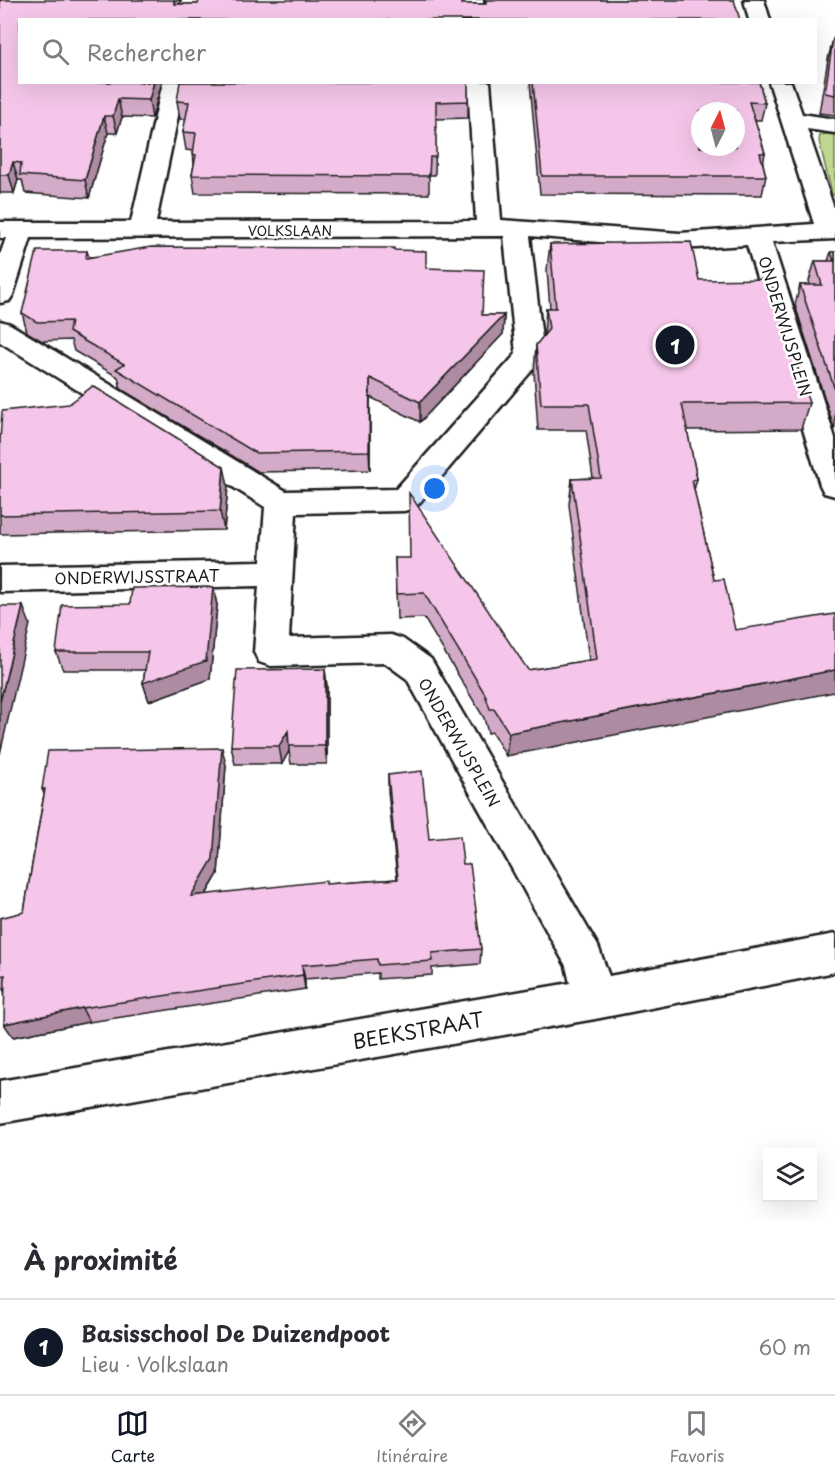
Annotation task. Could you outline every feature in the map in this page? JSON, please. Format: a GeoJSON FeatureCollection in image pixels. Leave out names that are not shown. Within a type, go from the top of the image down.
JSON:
{"type":"FeatureCollection","features":[{"type":"Feature","properties":{"kind":"street"},"geometry":{"type":"LineString","coordinates":[[188,18],[192,0]]}},
{"type":"Feature","properties":{"kind":"street"},"geometry":{"type":"LineString","coordinates":[[473,0],[474,18]]}},
{"type":"Feature","properties":{"kind":"street"},"geometry":{"type":"LineString","coordinates":[[754,0],[759,18]]}},
{"type":"Feature","properties":{"kind":"street"},"geometry":{"type":"LineString","coordinates":[[142,229],[174,84]]}},
{"type":"Feature","properties":{"kind":"street"},"geometry":{"type":"LineString","coordinates":[[0,330],[281,502],[404,500],[530,356],[503,229],[479,84]]}},
{"type":"Feature","properties":{"kind":"street"},"geometry":{"type":"LineString","coordinates":[[781,84],[832,231]]}},
{"type":"Feature","properties":{"kind":"street"},"geometry":{"type":"LineString","coordinates":[[792,120],[835,126]]}},
{"type":"Feature","properties":{"kind":"street","name":"VOLKSLAAN"},"geometry":{"type":"LineString","coordinates":[[579,231],[630,222],[742,224],[788,232]]}},
{"type":"Feature","properties":{"kind":"street","name":"VOLKSLAAN"},"geometry":{"type":"LineString","coordinates":[[10,230],[503,229],[579,231],[625,238],[681,241],[732,240],[788,232],[832,231]]}},
{"type":"Feature","properties":{"kind":"street"},"geometry":{"type":"LineString","coordinates":[[0,295],[10,230]]}},
{"type":"Feature","properties":{"kind":"street","name":"ONDERWIJSPLEIN"},"geometry":{"type":"LineString","coordinates":[[757,236],[835,485]]}},
{"type":"Feature","properties":{"kind":"street","name":"ONDERWIJSPLEIN"},"geometry":{"type":"LineString","coordinates":[[281,502],[274,573],[271,652],[391,649],[419,669],[584,960],[594,999]]}},
{"type":"Feature","properties":{"kind":"street","name":"ONDERWIJSSTRAAT"},"geometry":{"type":"LineString","coordinates":[[0,579],[274,573]]}},
{"type":"Feature","properties":{"kind":"street","name":"BEEKSTRAAT"},"geometry":{"type":"LineString","coordinates":[[0,1102],[594,999],[835,953]]}},
{"type":"Feature","properties":{"kind":"green space"},"geometry":{"type":"Polygon","coordinates":[[[820,135],[835,135],[835,196],[832,194],[819,141],[820,135]]]}},
{"type":"Feature","properties":{"kind":"building"},"geometry":{"type":"Polygon","coordinates":[[[0,0],[174,0],[174,4],[198,4],[199,0],[462,0],[462,4],[486,4],[486,0],[734,0],[739,18],[18,18],[18,84],[153,84],[149,100],[118,99],[113,116],[104,116],[85,180],[20,175],[21,163],[13,162],[9,175],[0,175],[0,0]]]}},
{"type":"Feature","properties":{"kind":"building"},"geometry":{"type":"Polygon","coordinates":[[[833,39],[835,40],[835,95],[825,93],[833,39]]]}},
{"type":"Feature","properties":{"kind":"building"},"geometry":{"type":"Polygon","coordinates":[[[180,84],[468,84],[468,101],[436,102],[436,157],[430,157],[429,176],[192,175],[196,155],[193,154],[196,133],[183,132],[189,102],[177,101],[180,84]]]}},
{"type":"Feature","properties":{"kind":"building"},"geometry":{"type":"Polygon","coordinates":[[[533,84],[760,84],[765,103],[749,102],[765,153],[760,153],[766,176],[542,176],[533,84]]]}},
{"type":"Feature","properties":{"kind":"building"},"geometry":{"type":"Polygon","coordinates":[[[691,242],[699,280],[770,279],[809,403],[682,404],[697,479],[692,480],[714,580],[724,579],[735,630],[835,614],[835,670],[509,733],[494,709],[490,709],[485,694],[424,593],[396,594],[395,558],[410,558],[409,493],[528,670],[597,659],[572,479],[601,478],[589,404],[541,404],[536,345],[549,329],[546,308],[556,308],[550,244],[691,242]]]}},
{"type":"Feature","properties":{"kind":"building"},"geometry":{"type":"Polygon","coordinates":[[[151,247],[394,248],[394,250],[426,251],[426,268],[484,270],[482,315],[504,315],[420,402],[370,378],[369,451],[256,453],[116,369],[124,364],[69,332],[71,321],[37,322],[22,313],[37,251],[87,251],[86,258],[151,247]]]}},
{"type":"Feature","properties":{"kind":"building"},"geometry":{"type":"Polygon","coordinates":[[[831,252],[835,252],[835,390],[800,285],[822,285],[815,261],[834,261],[831,252]]]}},
{"type":"Feature","properties":{"kind":"building"},"geometry":{"type":"Polygon","coordinates":[[[93,386],[224,467],[220,511],[0,515],[2,411],[69,404],[93,386]]]}},
{"type":"Feature","properties":{"kind":"building"},"geometry":{"type":"Polygon","coordinates":[[[213,587],[206,661],[143,683],[148,652],[56,652],[62,605],[130,604],[132,588],[213,587]]]}},
{"type":"Feature","properties":{"kind":"building"},"geometry":{"type":"Polygon","coordinates":[[[0,606],[23,606],[0,702],[0,606]]]}},
{"type":"Feature","properties":{"kind":"building"},"geometry":{"type":"Polygon","coordinates":[[[325,669],[325,746],[289,746],[288,731],[279,746],[231,746],[237,670],[325,669]]]}},
{"type":"Feature","properties":{"kind":"building"},"geometry":{"type":"Polygon","coordinates":[[[222,748],[213,859],[191,896],[326,881],[326,884],[398,879],[388,775],[422,771],[429,839],[460,836],[463,864],[470,864],[481,949],[432,953],[432,961],[378,965],[377,959],[302,965],[303,975],[82,1008],[4,1024],[5,975],[0,976],[0,918],[24,912],[45,789],[42,789],[48,751],[222,748]]]}},
{"type":"Feature","properties":{"kind":"place","name":"Basisschool De Duizendpoot"},"geometry":{"type":"Point","coordinates":[675,345]}}]}
